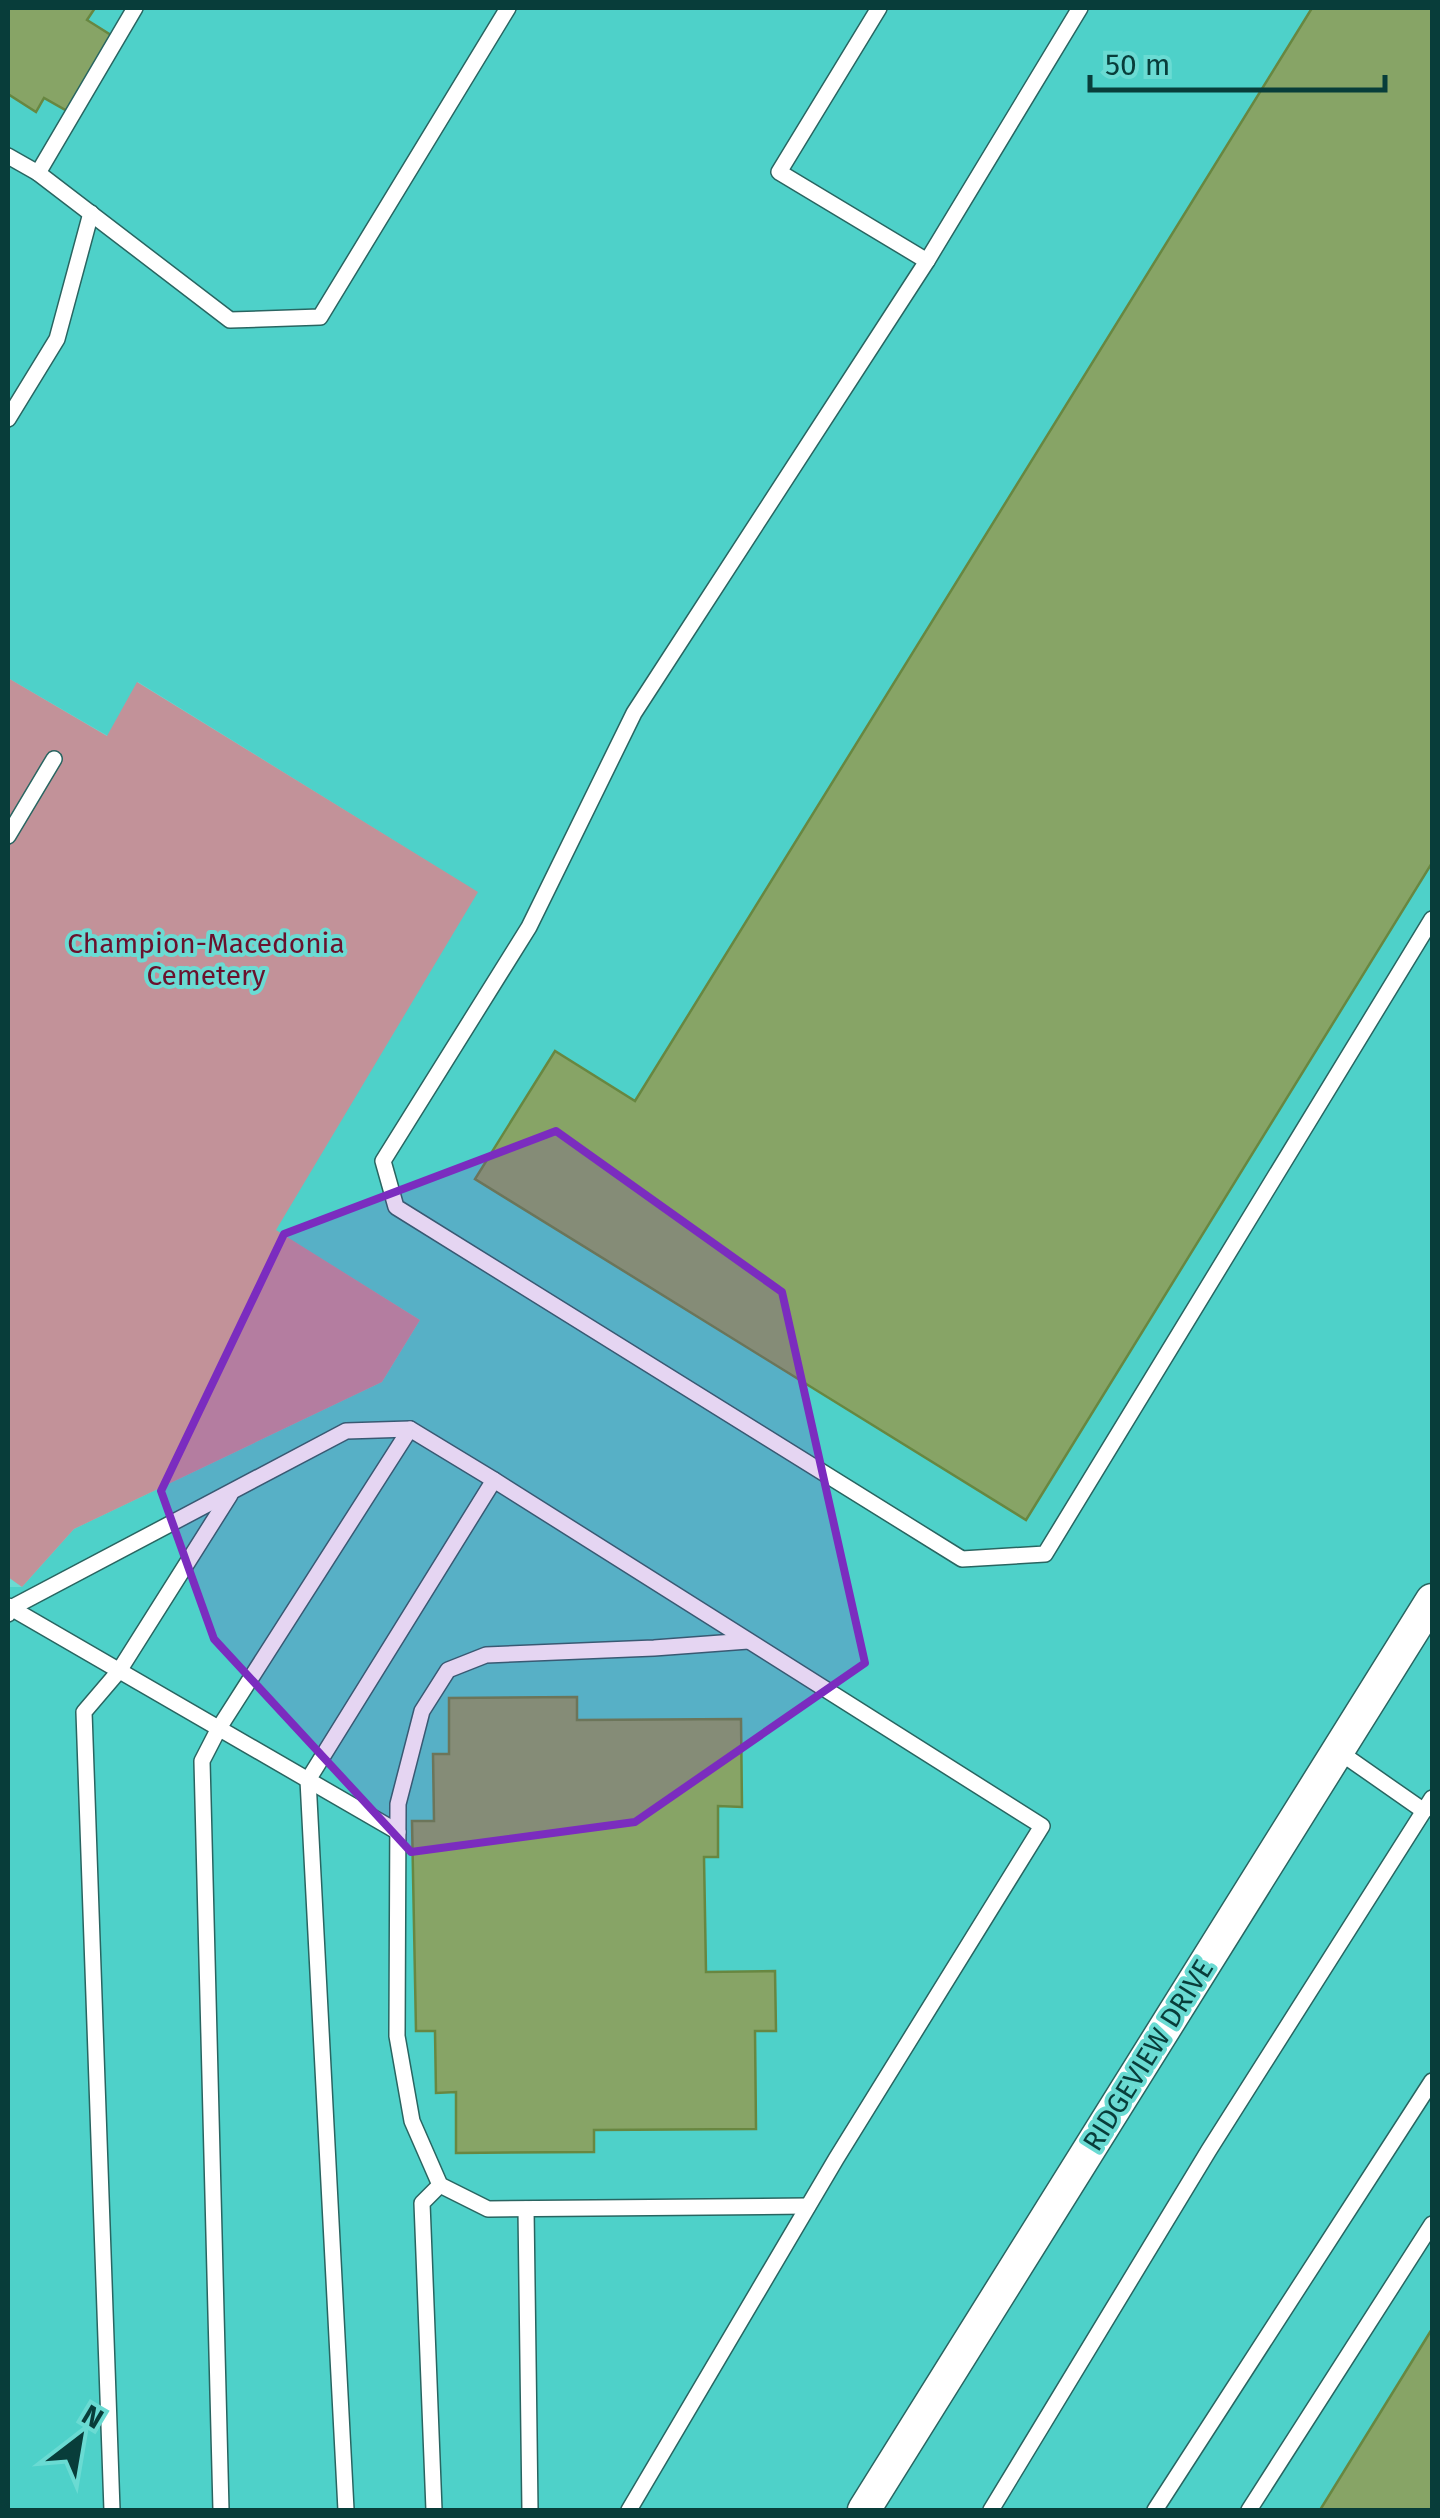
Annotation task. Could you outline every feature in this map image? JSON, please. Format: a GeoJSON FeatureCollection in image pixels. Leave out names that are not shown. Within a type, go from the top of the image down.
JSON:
{"type":"FeatureCollection","features":[{"type":"Feature","properties":{"kind":"street","name":"RIDGEVIEW DRIVE"},"geometry":{"type":"LineString","coordinates":[[864,2510],[1432,1600]]}},
{"type":"Feature","properties":{"kind":"lane"},"geometry":{"type":"LineString","coordinates":[[38,174],[136,8]]}},
{"type":"Feature","properties":{"kind":"lane"},"geometry":{"type":"LineString","coordinates":[[8,156],[38,174],[230,320],[320,317],[508,8]]}},
{"type":"Feature","properties":{"kind":"lane"},"geometry":{"type":"LineString","coordinates":[[879,8],[778,172],[927,261]]}},
{"type":"Feature","properties":{"kind":"lane"},"geometry":{"type":"LineString","coordinates":[[1080,8],[927,261],[634,713],[529,927],[383,1161],[396,1208],[962,1558],[1045,1554],[1432,919]]}},
{"type":"Feature","properties":{"kind":"lane"},"geometry":{"type":"LineString","coordinates":[[8,419],[57,339],[91,214]]}},
{"type":"Feature","properties":{"kind":"lane"},"geometry":{"type":"LineString","coordinates":[[8,836],[54,759]]}},
{"type":"Feature","properties":{"kind":"lane"},"geometry":{"type":"LineString","coordinates":[[220,2510],[202,1761],[410,1429]]}},
{"type":"Feature","properties":{"kind":"lane"},"geometry":{"type":"LineString","coordinates":[[9,1609],[346,1431],[410,1429],[1042,1826],[808,2206],[628,2510]]}},
{"type":"Feature","properties":{"kind":"lane"},"geometry":{"type":"LineString","coordinates":[[346,2510],[308,1780],[494,1480]]}},
{"type":"Feature","properties":{"kind":"lane"},"geometry":{"type":"LineString","coordinates":[[112,2510],[84,1712],[119,1670],[232,1492]]}},
{"type":"Feature","properties":{"kind":"lane"},"geometry":{"type":"LineString","coordinates":[[9,1609],[398,1832]]}},
{"type":"Feature","properties":{"kind":"lane"},"geometry":{"type":"LineString","coordinates":[[748,1641],[486,1655],[448,1670],[422,1711],[398,1804],[397,2036],[412,2121],[440,2186],[488,2209],[808,2206]]}},
{"type":"Feature","properties":{"kind":"lane"},"geometry":{"type":"LineString","coordinates":[[991,2510],[1208,2150],[1428,1805],[1338,1751]]}},
{"type":"Feature","properties":{"kind":"lane"},"geometry":{"type":"LineString","coordinates":[[1155,2510],[1432,2081]]}},
{"type":"Feature","properties":{"kind":"lane"},"geometry":{"type":"LineString","coordinates":[[434,2510],[422,2204],[440,2186]]}},
{"type":"Feature","properties":{"kind":"lane"},"geometry":{"type":"LineString","coordinates":[[526,2208],[530,2510]]}},
{"type":"Feature","properties":{"kind":"lane"},"geometry":{"type":"LineString","coordinates":[[1248,2510],[1432,2224]]}},
{"type":"Feature","properties":{"kind":"highlighted area"},"geometry":{"type":"Polygon","coordinates":[[[556,1131],[782,1292],[865,1663],[635,1822],[411,1852],[214,1639],[161,1491],[284,1234],[556,1131]]]}},
{"type":"Feature","properties":{"kind":"shaded area"},"geometry":{"type":"Polygon","coordinates":[[[8,8],[1432,8],[1432,2510],[8,2510],[8,1587],[22,1587],[74,1529],[382,1382],[420,1320],[275,1230],[477,892],[138,682],[108,736],[8,678],[8,8]]]}},
{"type":"Feature","properties":{"kind":"green space","name":"Champion-Macedonia Cemetery"},"geometry":{"type":"Polygon","coordinates":[[[8,678],[107,736],[137,682],[478,892],[276,1230],[420,1320],[382,1382],[74,1529],[22,1587],[8,1577],[8,678]]]}},
{"type":"Feature","properties":{"kind":"building"},"geometry":{"type":"Polygon","coordinates":[[[8,8],[95,8],[87,20],[114,37],[69,112],[44,98],[36,112],[8,94],[8,8]]]}},
{"type":"Feature","properties":{"kind":"building"},"geometry":{"type":"Polygon","coordinates":[[[1312,8],[1432,8],[1432,863],[1026,1520],[475,1179],[555,1051],[635,1101],[1312,8]]]}},
{"type":"Feature","properties":{"kind":"building"},"geometry":{"type":"Polygon","coordinates":[[[577,1697],[577,1720],[741,1719],[742,1807],[718,1806],[718,1857],[704,1857],[706,1972],[775,1971],[776,2031],[755,2031],[756,2129],[594,2130],[594,2152],[456,2153],[456,2092],[436,2093],[435,2031],[416,2031],[412,1821],[434,1821],[433,1754],[449,1754],[449,1698],[577,1697]]]}},
{"type":"Feature","properties":{"kind":"building"},"geometry":{"type":"Polygon","coordinates":[[[1432,2329],[1432,2510],[1320,2510],[1432,2329]]]}}]}
